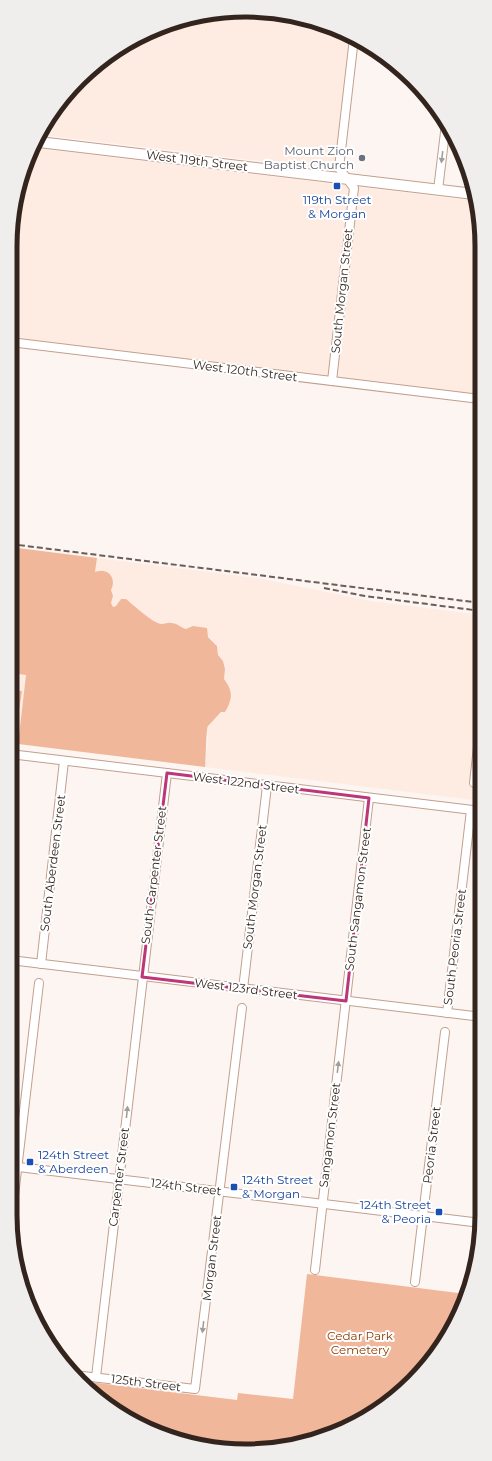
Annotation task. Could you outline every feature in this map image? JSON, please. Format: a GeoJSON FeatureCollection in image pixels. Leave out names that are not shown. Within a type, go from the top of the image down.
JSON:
{"type":"FeatureCollection","features":[{"type":"Feature","properties":{"kind":"street","name":"South Morgan Street"},"geometry":{"type":"LineString","coordinates":[[332,381],[354,188],[339,168],[353,44]]}},
{"type":"Feature","properties":{"kind":"street"},"geometry":{"type":"LineString","coordinates":[[438,190],[445,134]]}},
{"type":"Feature","properties":{"kind":"street","name":"West 119th Street"},"geometry":{"type":"LineString","coordinates":[[42,142],[469,193]]}},
{"type":"Feature","properties":{"kind":"street","name":"West 120th Street"},"geometry":{"type":"LineString","coordinates":[[17,343],[475,398]]}},
{"type":"Feature","properties":{"kind":"street","name":"West 122nd Street"},"geometry":{"type":"LineString","coordinates":[[17,755],[475,810]]}},
{"type":"Feature","properties":{"kind":"street","name":"South Aberdeen Street"},"geometry":{"type":"LineString","coordinates":[[41,964],[64,761]]}},
{"type":"Feature","properties":{"kind":"street","name":"South Carpenter Street"},"geometry":{"type":"LineString","coordinates":[[142,977],[166,773]]}},
{"type":"Feature","properties":{"kind":"street"},"geometry":{"type":"LineString","coordinates":[[474,783],[475,774]]}},
{"type":"Feature","properties":{"kind":"street","name":"South Morgan Street"},"geometry":{"type":"LineString","coordinates":[[244,989],[268,786]]}},
{"type":"Feature","properties":{"kind":"street","name":"South Sangamon Street"},"geometry":{"type":"LineString","coordinates":[[346,1001],[369,798]]}},
{"type":"Feature","properties":{"kind":"street","name":"South Peoria Street"},"geometry":{"type":"LineString","coordinates":[[447,1013],[471,810]]}},
{"type":"Feature","properties":{"kind":"street","name":"West 123rd Street"},"geometry":{"type":"LineString","coordinates":[[17,961],[475,1016]]}},
{"type":"Feature","properties":{"kind":"street","name":"Carpenter Street"},"geometry":{"type":"LineString","coordinates":[[96,1377],[142,977]]}},
{"type":"Feature","properties":{"kind":"street"},"geometry":{"type":"LineString","coordinates":[[17,1144],[39,983]]}},
{"type":"Feature","properties":{"kind":"street","name":"Sangamon Street"},"geometry":{"type":"LineString","coordinates":[[314,1270],[346,1001]]}},
{"type":"Feature","properties":{"kind":"street","name":"Morgan Street"},"geometry":{"type":"LineString","coordinates":[[195,1389],[242,1008]]}},
{"type":"Feature","properties":{"kind":"street","name":"Peoria Street"},"geometry":{"type":"LineString","coordinates":[[415,1282],[445,1032]]}},
{"type":"Feature","properties":{"kind":"street","name":"124th Street"},"geometry":{"type":"LineString","coordinates":[[17,1166],[475,1222]]}},
{"type":"Feature","properties":{"kind":"street","name":"125th Street"},"geometry":{"type":"LineString","coordinates":[[82,1375],[195,1389]]}},
{"type":"Feature","properties":{"kind":"highlighted area"},"geometry":{"type":"Polygon","coordinates":[[[167,773],[369,798],[346,1001],[142,977],[167,773]]]}},
{"type":"Feature","properties":{"kind":"shaded area"},"geometry":{"type":"Polygon","coordinates":[[[231,17],[261,17],[291,21],[320,29],[334,34],[351,43],[336,170],[46,135],[64,107],[84,84],[107,64],[132,48],[158,34],[201,21],[231,17]]]}},
{"type":"Feature","properties":{"kind":"shaded area"},"geometry":{"type":"Polygon","coordinates":[[[39,148],[471,200],[475,231],[475,397],[17,342],[17,231],[21,201],[29,172],[39,148]]]}},
{"type":"Feature","properties":{"kind":"shaded area"},"geometry":{"type":"Polygon","coordinates":[[[97,558],[263,579],[371,601],[475,614],[475,800],[205,767],[208,737],[207,731],[209,725],[221,712],[225,712],[231,701],[224,679],[225,669],[223,661],[218,655],[217,646],[212,639],[193,626],[186,629],[177,624],[162,624],[156,622],[133,607],[130,602],[119,603],[113,607],[111,603],[113,596],[106,572],[101,570],[95,572],[97,558]]]}},
{"type":"Feature","properties":{"kind":"shaded area"},"geometry":{"type":"Polygon","coordinates":[[[17,674],[26,675],[17,744],[17,674]]]}},
{"type":"Feature","properties":{"kind":"green space"},"geometry":{"type":"Polygon","coordinates":[[[17,548],[97,558],[95,572],[107,572],[113,581],[111,590],[113,596],[111,603],[113,607],[116,606],[121,599],[126,599],[157,623],[173,623],[186,629],[193,626],[207,628],[208,637],[217,646],[218,655],[223,661],[225,669],[224,679],[229,687],[231,699],[225,712],[221,712],[208,726],[205,767],[18,744],[26,675],[17,674],[17,548]]]}},
{"type":"Feature","properties":{"kind":"green space"},"geometry":{"type":"Polygon","coordinates":[[[17,691],[22,691],[19,711],[17,711],[17,691]]]}},
{"type":"Feature","properties":{"kind":"green space","name":"Cedar Park Cemetery"},"geometry":{"type":"Polygon","coordinates":[[[307,1274],[461,1293],[444,1330],[428,1354],[397,1387],[373,1405],[334,1427],[291,1440],[261,1444],[231,1444],[201,1440],[172,1432],[158,1427],[131,1413],[107,1397],[90,1382],[237,1400],[238,1393],[293,1399],[307,1274]]]}},
{"type":"Feature","properties":{"kind":"railway"},"geometry":{"type":"LineString","coordinates":[[17,545],[475,602]]}},
{"type":"Feature","properties":{"kind":"railway"},"geometry":{"type":"LineString","coordinates":[[324,588],[365,596],[475,610]]}},
{"type":"Feature","properties":{"kind":"place","name":"Mount Zion Baptist Church"},"geometry":{"type":"Point","coordinates":[362,158]}},
{"type":"Feature","properties":{"kind":"place","name":"119th Street & Morgan"},"geometry":{"type":"Point","coordinates":[337,186]}},
{"type":"Feature","properties":{"kind":"place","name":"124th Street & Aberdeen"},"geometry":{"type":"Point","coordinates":[30,1162]}},
{"type":"Feature","properties":{"kind":"place","name":"124th Street & Morgan"},"geometry":{"type":"Point","coordinates":[234,1187]}},
{"type":"Feature","properties":{"kind":"place","name":"124th Street & Peoria"},"geometry":{"type":"Point","coordinates":[439,1212]}}]}
